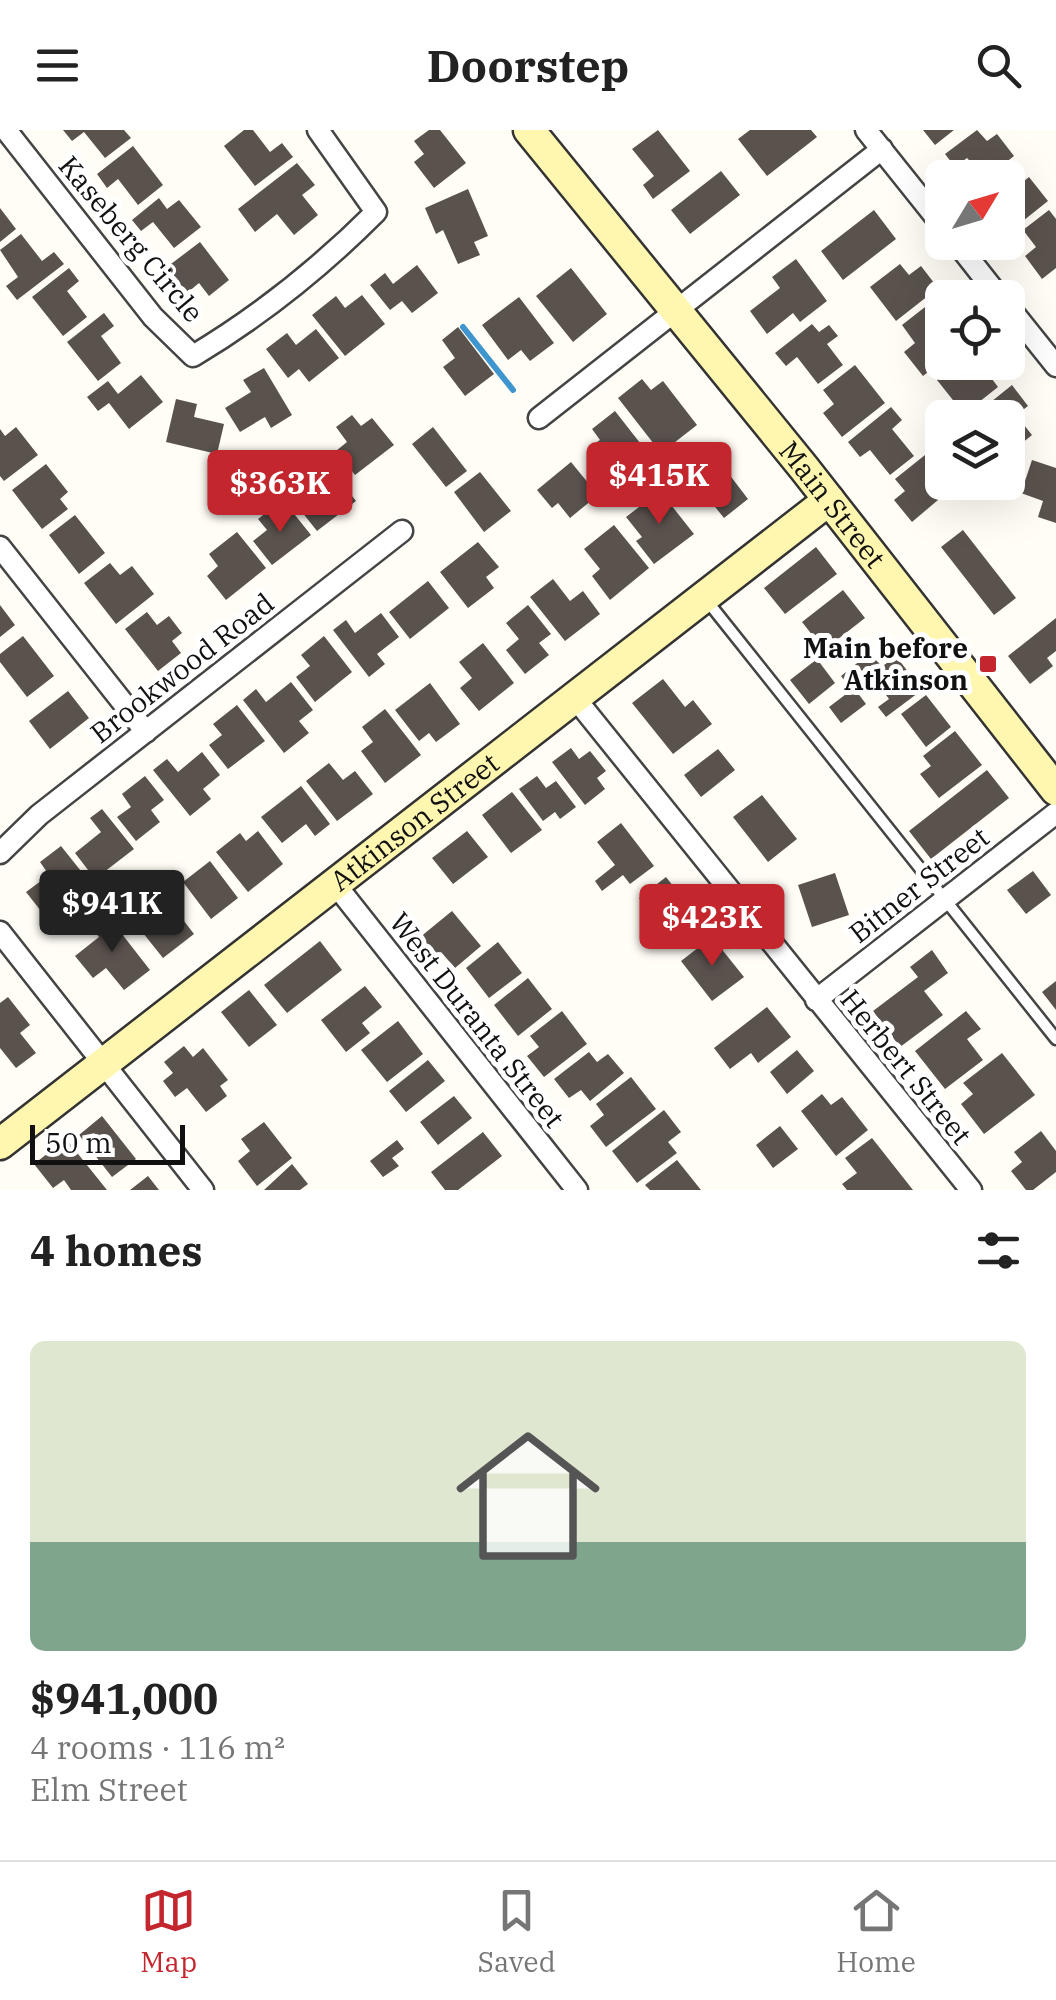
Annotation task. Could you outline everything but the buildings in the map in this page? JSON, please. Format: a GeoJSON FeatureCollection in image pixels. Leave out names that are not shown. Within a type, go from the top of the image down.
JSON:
{"type":"FeatureCollection","features":[{"type":"Feature","properties":{"kind":"street","name":"Kaseberg Circle"},"geometry":{"type":"LineString","coordinates":[[6,130],[152,316],[192,356],[240,328],[336,252],[376,212],[318,130]]}},
{"type":"Feature","properties":{"kind":"street","name":"Main Street"},"geometry":{"type":"LineString","coordinates":[[529,130],[1056,790]]}},
{"type":"Feature","properties":{"kind":"street"},"geometry":{"type":"LineString","coordinates":[[866,130],[925,203]]}},
{"type":"Feature","properties":{"kind":"street"},"geometry":{"type":"LineString","coordinates":[[539,418],[678,314],[882,149]]}},
{"type":"Feature","properties":{"kind":"street"},"geometry":{"type":"LineString","coordinates":[[970,260],[986,280]]}},
{"type":"Feature","properties":{"kind":"street"},"geometry":{"type":"LineString","coordinates":[[1025,327],[1056,366]]}},
{"type":"Feature","properties":{"kind":"street","name":"Atkinson Street"},"geometry":{"type":"LineString","coordinates":[[0,1144],[828,500]]}},
{"type":"Feature","properties":{"kind":"street","name":"Brookwood Road"},"geometry":{"type":"LineString","coordinates":[[0,852],[39,815],[402,531]]}},
{"type":"Feature","properties":{"kind":"street"},"geometry":{"type":"LineString","coordinates":[[0,546],[146,732]]}},
{"type":"Feature","properties":{"kind":"street","name":"Herbert Street"},"geometry":{"type":"LineString","coordinates":[[575,698],[971,1190]]}},
{"type":"Feature","properties":{"kind":"street","name":"Bitner Street"},"geometry":{"type":"LineString","coordinates":[[816,1000],[1056,813]]}},
{"type":"Feature","properties":{"kind":"street","name":"West Duranta Street"},"geometry":{"type":"LineString","coordinates":[[335,884],[576,1190]]}},
{"type":"Feature","properties":{"kind":"street"},"geometry":{"type":"LineString","coordinates":[[0,932],[203,1190]]}},
{"type":"Feature","properties":{"kind":"lane"},"geometry":{"type":"LineString","coordinates":[[704,596],[1056,1039]]}},
{"type":"Feature","properties":{"kind":"waterway"},"geometry":{"type":"LineString","coordinates":[[463,327],[513,390]]}},
{"type":"Feature","properties":{"kind":"place","name":"Main before Atkinson"},"geometry":{"type":"Point","coordinates":[988,664]}}]}
